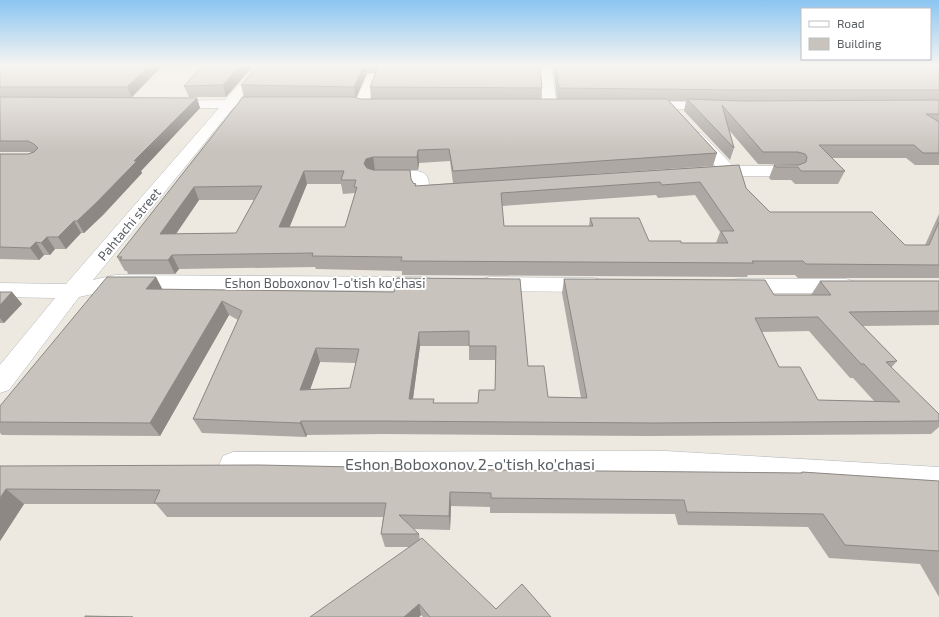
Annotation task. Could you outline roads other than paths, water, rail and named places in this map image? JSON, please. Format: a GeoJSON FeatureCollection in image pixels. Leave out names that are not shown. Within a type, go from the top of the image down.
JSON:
{"type":"FeatureCollection","features":[{"type":"Feature","properties":{"kind":"street","name":"Pahtachi street"},"geometry":{"type":"LineString","coordinates":[[0,383],[72,291],[238,95]]}},
{"type":"Feature","properties":{"kind":"street"},"geometry":{"type":"LineString","coordinates":[[361,104],[365,95]]}},
{"type":"Feature","properties":{"kind":"street"},"geometry":{"type":"LineString","coordinates":[[549,95],[550,105]]}},
{"type":"Feature","properties":{"kind":"street"},"geometry":{"type":"LineString","coordinates":[[159,104],[284,104]]}},
{"type":"Feature","properties":{"kind":"street"},"geometry":{"type":"LineString","coordinates":[[345,104],[376,104]]}},
{"type":"Feature","properties":{"kind":"street"},"geometry":{"type":"LineString","coordinates":[[534,105],[566,105]]}},
{"type":"Feature","properties":{"kind":"street"},"geometry":{"type":"LineString","coordinates":[[629,105],[729,106]]}},
{"type":"Feature","properties":{"kind":"street"},"geometry":{"type":"LineString","coordinates":[[669,105],[728,171]]}},
{"type":"Feature","properties":{"kind":"street"},"geometry":{"type":"LineString","coordinates":[[694,174],[728,171],[792,171]]}},
{"type":"Feature","properties":{"kind":"street"},"geometry":{"type":"LineString","coordinates":[[375,176],[418,176],[421,179],[420,188],[425,192],[460,190]]}},
{"type":"Feature","properties":{"kind":"street","name":"Eshon Boboxonov 1-o'tish ko'chasi"},"geometry":{"type":"LineString","coordinates":[[0,290],[72,291],[115,282],[448,284]]}},
{"type":"Feature","properties":{"kind":"street"},"geometry":{"type":"LineString","coordinates":[[471,284],[614,285]]}},
{"type":"Feature","properties":{"kind":"street"},"geometry":{"type":"LineString","coordinates":[[717,286],[868,286]]}},
{"type":"Feature","properties":{"kind":"street","name":"Eshon Boboxonov 2-o'tish ko'chasi"},"geometry":{"type":"LineString","coordinates":[[206,465],[665,464],[939,480]]}}]}
